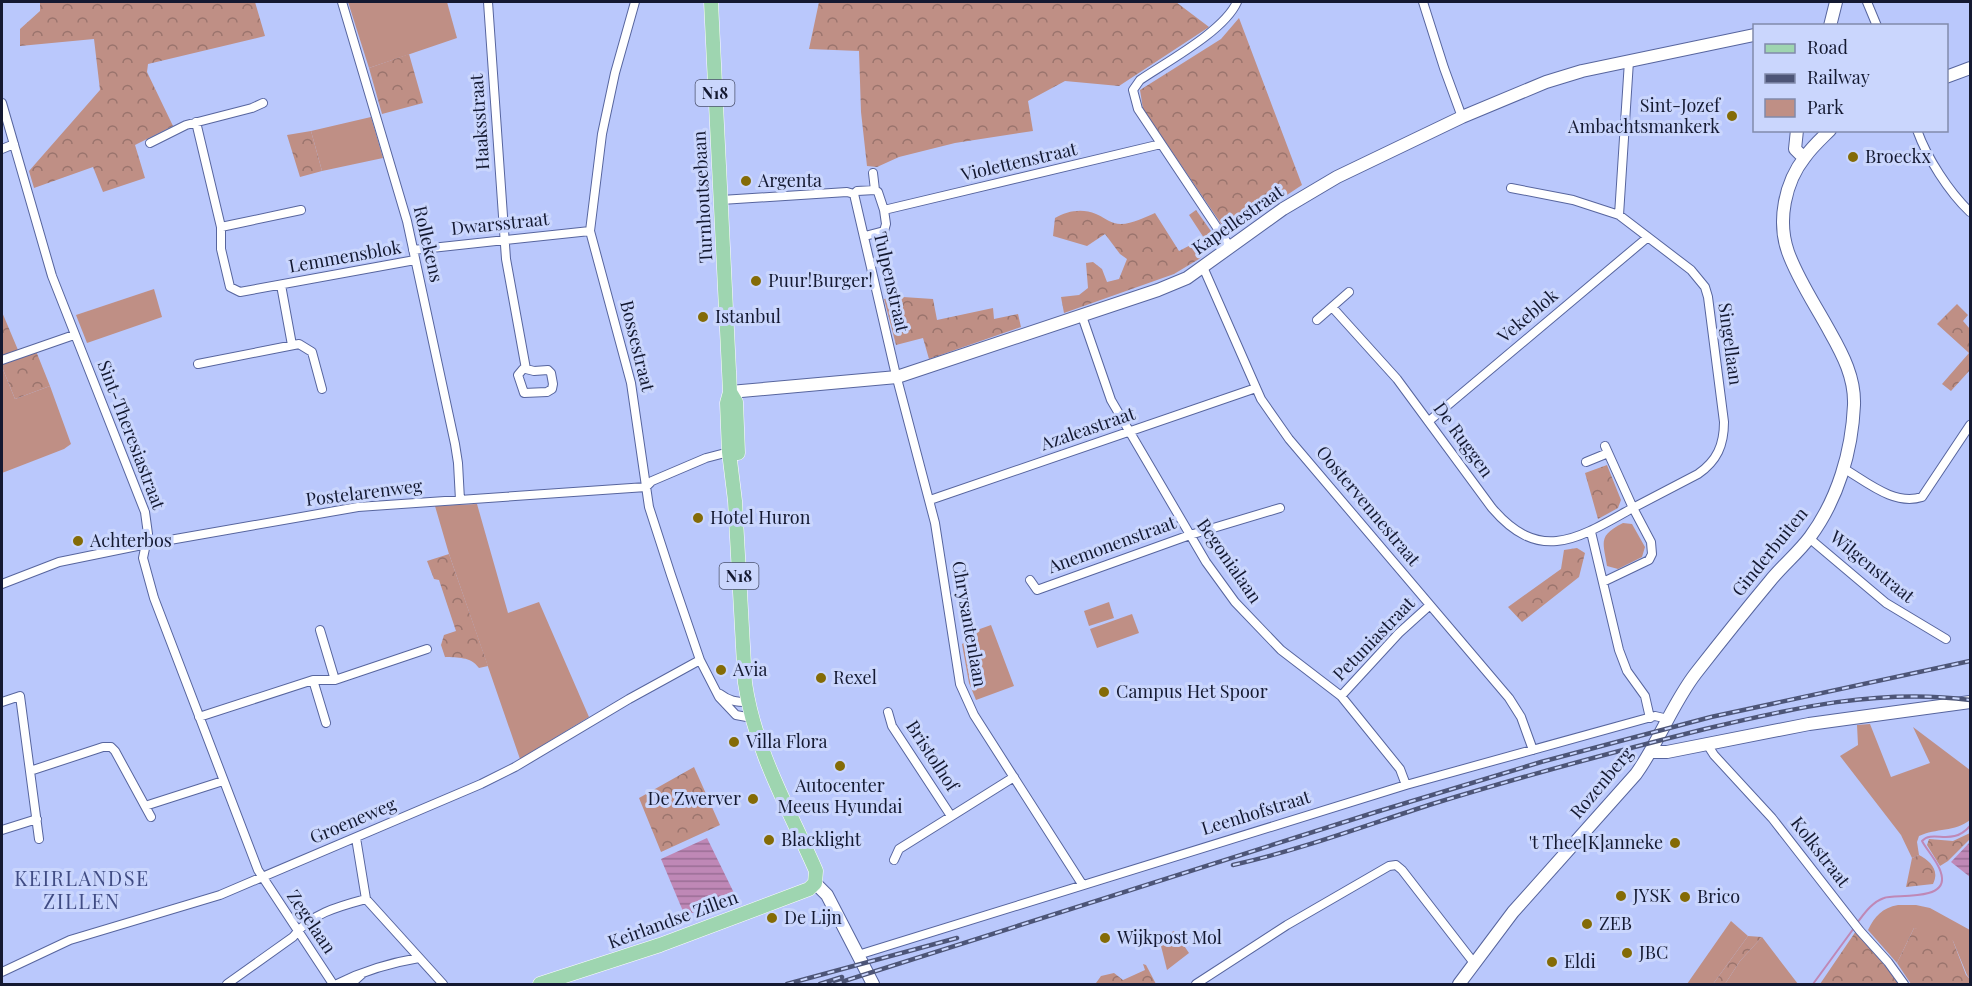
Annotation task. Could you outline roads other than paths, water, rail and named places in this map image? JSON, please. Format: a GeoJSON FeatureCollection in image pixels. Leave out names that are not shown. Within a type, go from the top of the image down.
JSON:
{"type":"FeatureCollection","features":[{"type":"Feature","properties":{"kind":"main road","name":"Turnhoutsebaan"},"geometry":{"type":"LineString","coordinates":[[711,2],[730,392],[727,403],[729,452],[735,501],[743,658],[748,702],[772,777],[816,871],[815,883]]}},
{"type":"Feature","properties":{"kind":"main road","name":"Turnhoutsebaan"},"geometry":{"type":"LineString","coordinates":[[730,392],[735,398],[737,412],[739,460],[738,496],[735,501]]}},
{"type":"Feature","properties":{"kind":"main road","name":"Keirlandse Zillen"},"geometry":{"type":"LineString","coordinates":[[540,984],[660,945],[808,889],[815,883]]}},
{"type":"Feature","properties":{"kind":"street","name":"Rollekens"},"geometry":{"type":"LineString","coordinates":[[342,2],[396,181],[413,250],[458,463],[460,500]]}},
{"type":"Feature","properties":{"kind":"street","name":"Haaksstraat"},"geometry":{"type":"LineString","coordinates":[[488,2],[506,259],[526,369]]}},
{"type":"Feature","properties":{"kind":"street","name":"Bossestraat"},"geometry":{"type":"LineString","coordinates":[[635,2],[615,73],[602,134],[590,231],[632,383],[649,507],[700,660],[725,705],[736,715],[752,718]]}},
{"type":"Feature","properties":{"kind":"street"},"geometry":{"type":"LineString","coordinates":[[1230,247],[1138,109],[1133,90],[1140,80],[1211,32],[1238,2]]}},
{"type":"Feature","properties":{"kind":"street"},"geometry":{"type":"LineString","coordinates":[[1423,2],[1443,68],[1462,117]]}},
{"type":"Feature","properties":{"kind":"street"},"geometry":{"type":"LineString","coordinates":[[1826,24],[1836,2]]}},
{"type":"Feature","properties":{"kind":"street"},"geometry":{"type":"LineString","coordinates":[[1867,2],[1876,24]]}},
{"type":"Feature","properties":{"kind":"street","name":"Kapellestraat"},"geometry":{"type":"LineString","coordinates":[[730,392],[897,377],[1178,283],[1283,209],[1337,177],[1462,117],[1564,76],[1753,35]]}},
{"type":"Feature","properties":{"kind":"street"},"geometry":{"type":"LineString","coordinates":[[1619,215],[1629,61]]}},
{"type":"Feature","properties":{"kind":"street"},"geometry":{"type":"LineString","coordinates":[[1948,77],[1971,68]]}},
{"type":"Feature","properties":{"kind":"street","name":"Sint-Theresiastraat"},"geometry":{"type":"LineString","coordinates":[[2,103],[52,276],[146,512],[147,544],[143,558],[154,598],[261,878]]}},
{"type":"Feature","properties":{"kind":"street"},"geometry":{"type":"LineString","coordinates":[[150,143],[176,129],[263,103]]}},
{"type":"Feature","properties":{"kind":"street","name":"Lemmensblok"},"geometry":{"type":"LineString","coordinates":[[196,122],[221,227],[221,249],[230,287],[240,292],[415,260]]}},
{"type":"Feature","properties":{"kind":"street"},"geometry":{"type":"LineString","coordinates":[[1797,132],[1796,149],[1804,158]]}},
{"type":"Feature","properties":{"kind":"street","name":"Ginderbuiten"},"geometry":{"type":"LineString","coordinates":[[1652,752],[1686,687],[1728,631],[1809,538],[1833,498],[1843,468],[1853,420],[1852,381],[1842,353],[1793,263],[1785,243],[1783,229],[1786,197],[1804,158],[1828,132]]}},
{"type":"Feature","properties":{"kind":"street"},"geometry":{"type":"LineString","coordinates":[[1918,132],[1956,198],[1971,212]]}},
{"type":"Feature","properties":{"kind":"street"},"geometry":{"type":"LineString","coordinates":[[2,149],[14,144]]}},
{"type":"Feature","properties":{"kind":"street","name":"Violettenstraat"},"geometry":{"type":"LineString","coordinates":[[884,210],[1161,144]]}},
{"type":"Feature","properties":{"kind":"street"},"geometry":{"type":"LineString","coordinates":[[865,236],[884,231],[884,210],[878,192],[875,190],[873,172]]}},
{"type":"Feature","properties":{"kind":"street","name":"Singellaan"},"geometry":{"type":"LineString","coordinates":[[1510,188],[1564,198],[1619,215],[1691,270],[1705,287],[1724,438],[1716,458],[1709,466],[1633,508]]}},
{"type":"Feature","properties":{"kind":"street"},"geometry":{"type":"LineString","coordinates":[[721,200],[847,192],[854,194],[857,191],[875,190]]}},
{"type":"Feature","properties":{"kind":"street","name":"Tulpenstraat"},"geometry":{"type":"LineString","coordinates":[[854,194],[897,377]]}},
{"type":"Feature","properties":{"kind":"street"},"geometry":{"type":"LineString","coordinates":[[221,227],[301,210]]}},
{"type":"Feature","properties":{"kind":"street","name":"Dwarsstraat"},"geometry":{"type":"LineString","coordinates":[[413,250],[590,231]]}},
{"type":"Feature","properties":{"kind":"street","name":"Vekeblok"},"geometry":{"type":"LineString","coordinates":[[1429,421],[1648,237]]}},
{"type":"Feature","properties":{"kind":"street","name":"Oostervennestraat"},"geometry":{"type":"LineString","coordinates":[[1203,267],[1256,388],[1289,439],[1517,708],[1533,750]]}},
{"type":"Feature","properties":{"kind":"street","name":"Lemmensblok"},"geometry":{"type":"LineString","coordinates":[[281,285],[292,345]]}},
{"type":"Feature","properties":{"kind":"street"},"geometry":{"type":"LineString","coordinates":[[1317,320],[1349,292]]}},
{"type":"Feature","properties":{"kind":"street","name":"De Ruggen"},"geometry":{"type":"LineString","coordinates":[[1332,307],[1397,379],[1492,508],[1505,523],[1521,534],[1536,539],[1568,540],[1591,532],[1633,508]]}},
{"type":"Feature","properties":{"kind":"street","name":"Begonialaan"},"geometry":{"type":"LineString","coordinates":[[1082,316],[1107,393],[1190,535],[1224,588],[1248,617],[1281,650],[1341,696],[1400,769],[1406,784]]}},
{"type":"Feature","properties":{"kind":"street"},"geometry":{"type":"LineString","coordinates":[[2,360],[74,335]]}},
{"type":"Feature","properties":{"kind":"street"},"geometry":{"type":"LineString","coordinates":[[198,364],[299,344],[312,352],[321,389]]}},
{"type":"Feature","properties":{"kind":"street","name":"Chrysantenlaan"},"geometry":{"type":"LineString","coordinates":[[897,377],[935,523],[960,684],[974,715],[1082,884]]}},
{"type":"Feature","properties":{"kind":"street","name":"Azaleastraat"},"geometry":{"type":"LineString","coordinates":[[930,500],[1256,388]]}},
{"type":"Feature","properties":{"kind":"street"},"geometry":{"type":"LineString","coordinates":[[1843,468],[1896,498],[1911,500],[1922,497],[1971,425]]}},
{"type":"Feature","properties":{"kind":"street"},"geometry":{"type":"LineString","coordinates":[[1586,462],[1606,449],[1651,543],[1652,554],[1649,560],[1603,582]]}},
{"type":"Feature","properties":{"kind":"street","name":"Postelarenweg"},"geometry":{"type":"LineString","coordinates":[[2,584],[59,562],[358,507],[646,487],[652,481],[706,458],[729,452]]}},
{"type":"Feature","properties":{"kind":"street","name":"Anemonenstraat"},"geometry":{"type":"LineString","coordinates":[[1030,580],[1037,590],[1190,535],[1280,508]]}},
{"type":"Feature","properties":{"kind":"street"},"geometry":{"type":"LineString","coordinates":[[1591,532],[1619,650],[1627,671],[1645,696],[1650,718]]}},
{"type":"Feature","properties":{"kind":"street","name":"Wilgenstraat"},"geometry":{"type":"LineString","coordinates":[[1809,538],[1886,603],[1946,639]]}},
{"type":"Feature","properties":{"kind":"street","name":"Petuniastraat"},"geometry":{"type":"LineString","coordinates":[[1341,696],[1399,633],[1430,604]]}},
{"type":"Feature","properties":{"kind":"street"},"geometry":{"type":"LineString","coordinates":[[320,630],[335,680]]}},
{"type":"Feature","properties":{"kind":"street"},"geometry":{"type":"LineString","coordinates":[[199,717],[313,680],[335,680],[427,649]]}},
{"type":"Feature","properties":{"kind":"street","name":"Groeneweg"},"geometry":{"type":"LineString","coordinates":[[2,972],[59,944],[220,895],[498,776],[700,660]]}},
{"type":"Feature","properties":{"kind":"street"},"geometry":{"type":"LineString","coordinates":[[313,680],[326,723]]}},
{"type":"Feature","properties":{"kind":"street"},"geometry":{"type":"LineString","coordinates":[[718,692],[726,699],[748,702]]}},
{"type":"Feature","properties":{"kind":"street"},"geometry":{"type":"LineString","coordinates":[[2,702],[20,696],[39,838]]}},
{"type":"Feature","properties":{"kind":"street","name":"Rozenberg"},"geometry":{"type":"LineString","coordinates":[[1459,984],[1513,912],[1622,792],[1652,752],[1667,752],[1809,724],[1971,702]]}},
{"type":"Feature","properties":{"kind":"street","name":"Bristolhof"},"geometry":{"type":"LineString","coordinates":[[888,712],[892,726],[951,816]]}},
{"type":"Feature","properties":{"kind":"street","name":"Leenhofstraat"},"geometry":{"type":"LineString","coordinates":[[858,956],[1406,784],[1650,718],[1668,719]]}},
{"type":"Feature","properties":{"kind":"street","name":"Kolkstraat"},"geometry":{"type":"LineString","coordinates":[[1707,744],[1714,755],[1772,818],[1904,984]]}},
{"type":"Feature","properties":{"kind":"street"},"geometry":{"type":"LineString","coordinates":[[30,771],[103,747],[111,747],[151,817]]}},
{"type":"Feature","properties":{"kind":"street","name":"Bristolhof"},"geometry":{"type":"LineString","coordinates":[[894,860],[900,849],[1014,777]]}},
{"type":"Feature","properties":{"kind":"street"},"geometry":{"type":"LineString","coordinates":[[145,806],[223,781]]}},
{"type":"Feature","properties":{"kind":"street"},"geometry":{"type":"LineString","coordinates":[[2,830],[37,819]]}},
{"type":"Feature","properties":{"kind":"street"},"geometry":{"type":"LineString","coordinates":[[356,838],[366,899],[443,984]]}},
{"type":"Feature","properties":{"kind":"street"},"geometry":{"type":"LineString","coordinates":[[1196,984],[1287,925],[1389,866],[1396,865],[1474,963]]}},
{"type":"Feature","properties":{"kind":"street","name":"Zegelaan"},"geometry":{"type":"LineString","coordinates":[[261,878],[335,984]]}},
{"type":"Feature","properties":{"kind":"street","name":"Turnhoutsebaan"},"geometry":{"type":"LineString","coordinates":[[815,883],[827,895],[858,956]]}},
{"type":"Feature","properties":{"kind":"street"},"geometry":{"type":"LineString","coordinates":[[227,984],[293,938],[297,931],[322,914],[366,899]]}},
{"type":"Feature","properties":{"kind":"street"},"geometry":{"type":"LineString","coordinates":[[387,964],[410,948]]}},
{"type":"Feature","properties":{"kind":"street","name":"N18"},"geometry":{"type":"LineString","coordinates":[[858,956],[873,984]]}},
{"type":"Feature","properties":{"kind":"street"},"geometry":{"type":"LineString","coordinates":[[335,984],[387,964],[419,958]]}},
{"type":"Feature","properties":{"kind":"street"},"geometry":{"type":"LineString","coordinates":[[351,984],[362,974]]}},
{"type":"Feature","properties":{"kind":"waterway"},"geometry":{"type":"LineString","coordinates":[[1857,923],[1872,905],[1884,898],[1927,893],[1941,885],[1942,878],[1937,863],[1922,841],[1932,837],[1956,836],[1970,826]]}},
{"type":"Feature","properties":{"kind":"waterway"},"geometry":{"type":"LineString","coordinates":[[1813,984],[1854,928]]}},
{"type":"Feature","properties":{"kind":"railway"},"geometry":{"type":"LineString","coordinates":[[835,984],[1541,762],[1711,717],[1970,661]]}},
{"type":"Feature","properties":{"kind":"railway"},"geometry":{"type":"LineString","coordinates":[[1233,865],[1307,845],[1429,805],[1532,775],[1738,721],[1804,707],[1870,698],[1936,697],[1970,700]]}},
{"type":"Feature","properties":{"kind":"railway"},"geometry":{"type":"LineString","coordinates":[[787,984],[957,938]]}},
{"type":"Feature","properties":{"kind":"railway"},"geometry":{"type":"LineString","coordinates":[[820,984],[842,977]]}},
{"type":"Feature","properties":{"kind":"place","name":"Sint-Jozef Ambachtsmankerk"},"geometry":{"type":"Point","coordinates":[1732,116]}},
{"type":"Feature","properties":{"kind":"place","name":"Broeckx"},"geometry":{"type":"Point","coordinates":[1853,157]}},
{"type":"Feature","properties":{"kind":"place","name":"Argenta"},"geometry":{"type":"Point","coordinates":[746,181]}},
{"type":"Feature","properties":{"kind":"place","name":"Puur!Burger!"},"geometry":{"type":"Point","coordinates":[756,281]}},
{"type":"Feature","properties":{"kind":"place","name":"Istanbul"},"geometry":{"type":"Point","coordinates":[703,317]}},
{"type":"Feature","properties":{"kind":"place","name":"Hotel Huron"},"geometry":{"type":"Point","coordinates":[698,518]}},
{"type":"Feature","properties":{"kind":"place","name":"Achterbos"},"geometry":{"type":"Point","coordinates":[78,541]}},
{"type":"Feature","properties":{"kind":"place","name":"Avia"},"geometry":{"type":"Point","coordinates":[721,670]}},
{"type":"Feature","properties":{"kind":"place","name":"Rexel"},"geometry":{"type":"Point","coordinates":[821,678]}},
{"type":"Feature","properties":{"kind":"place","name":"Campus Het Spoor"},"geometry":{"type":"Point","coordinates":[1104,692]}},
{"type":"Feature","properties":{"kind":"place","name":"Villa Flora"},"geometry":{"type":"Point","coordinates":[734,742]}},
{"type":"Feature","properties":{"kind":"place","name":"Autocenter Meeus Hyundai"},"geometry":{"type":"Point","coordinates":[840,766]}},
{"type":"Feature","properties":{"kind":"place","name":"De Zwerver"},"geometry":{"type":"Point","coordinates":[753,799]}},
{"type":"Feature","properties":{"kind":"place","name":"Blacklight"},"geometry":{"type":"Point","coordinates":[769,840]}},
{"type":"Feature","properties":{"kind":"place","name":"'t Thee[K]anneke"},"geometry":{"type":"Point","coordinates":[1675,843]}},
{"type":"Feature","properties":{"kind":"place","name":"JYSK"},"geometry":{"type":"Point","coordinates":[1621,896]}},
{"type":"Feature","properties":{"kind":"place","name":"Brico"},"geometry":{"type":"Point","coordinates":[1685,897]}},
{"type":"Feature","properties":{"kind":"place","name":"De Lijn"},"geometry":{"type":"Point","coordinates":[772,918]}},
{"type":"Feature","properties":{"kind":"place","name":"ZEB"},"geometry":{"type":"Point","coordinates":[1587,924]}},
{"type":"Feature","properties":{"kind":"place","name":"Wijkpost Mol"},"geometry":{"type":"Point","coordinates":[1105,938]}},
{"type":"Feature","properties":{"kind":"place","name":"JBC"},"geometry":{"type":"Point","coordinates":[1627,953]}},
{"type":"Feature","properties":{"kind":"place","name":"Eldi"},"geometry":{"type":"Point","coordinates":[1552,962]}},
{"type":"Feature","properties":{"kind":"district","name":"KEIRLANDSE ZILLEN"},"geometry":{"type":"Point","coordinates":[82,890]}}]}
